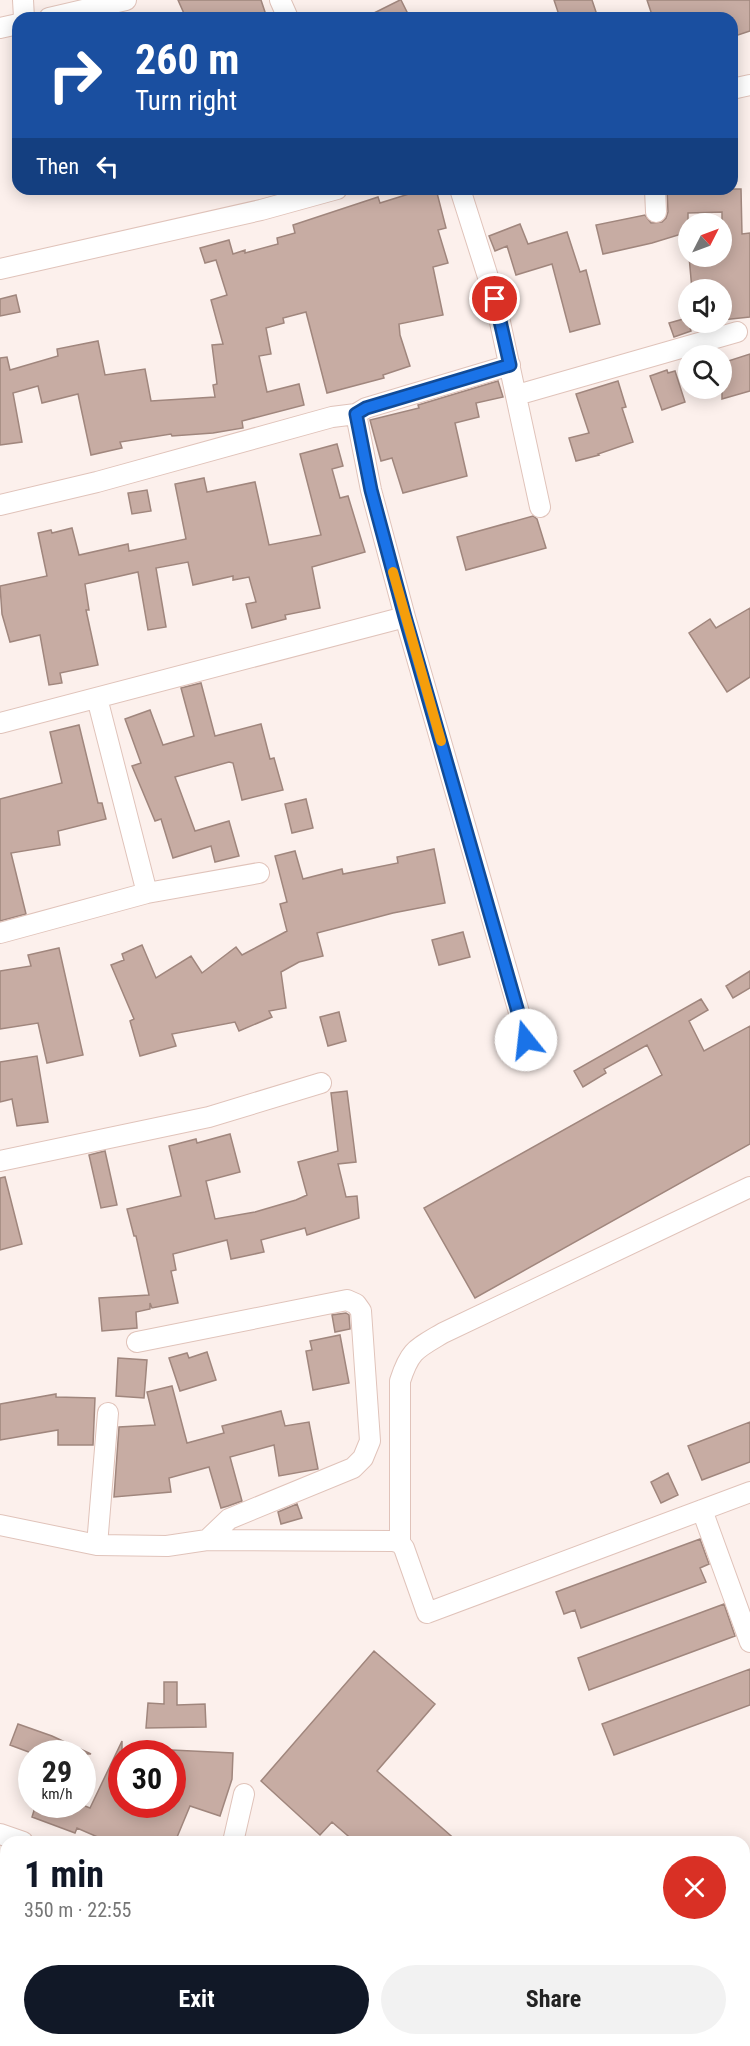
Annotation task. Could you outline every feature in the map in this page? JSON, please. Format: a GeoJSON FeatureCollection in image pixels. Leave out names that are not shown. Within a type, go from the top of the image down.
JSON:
{"type":"FeatureCollection","features":[{"type":"Feature","properties":{"kind":"street"},"geometry":{"type":"LineString","coordinates":[[75,12],[126,0]]}},
{"type":"Feature","properties":{"kind":"street"},"geometry":{"type":"LineString","coordinates":[[0,269],[314,195]]}},
{"type":"Feature","properties":{"kind":"street"},"geometry":{"type":"LineString","coordinates":[[462,195],[495,299],[540,507]]}},
{"type":"Feature","properties":{"kind":"street"},"geometry":{"type":"LineString","coordinates":[[655,195],[656,212]]}},
{"type":"Feature","properties":{"kind":"street"},"geometry":{"type":"LineString","coordinates":[[517,395],[737,332]]}},
{"type":"Feature","properties":{"kind":"street"},"geometry":{"type":"LineString","coordinates":[[0,505],[97,482],[332,417],[356,414],[366,408],[510,365]]}},
{"type":"Feature","properties":{"kind":"street"},"geometry":{"type":"LineString","coordinates":[[356,414],[371,490],[405,617],[526,1040]]}},
{"type":"Feature","properties":{"kind":"street"},"geometry":{"type":"LineString","coordinates":[[0,723],[405,617]]}},
{"type":"Feature","properties":{"kind":"street"},"geometry":{"type":"LineString","coordinates":[[97,698],[147,893]]}},
{"type":"Feature","properties":{"kind":"street"},"geometry":{"type":"LineString","coordinates":[[0,933],[147,893],[259,873]]}},
{"type":"Feature","properties":{"kind":"street"},"geometry":{"type":"LineString","coordinates":[[0,1161],[209,1117],[321,1083]]}},
{"type":"Feature","properties":{"kind":"street"},"geometry":{"type":"LineString","coordinates":[[400,1543],[400,1381],[407,1359],[421,1346],[443,1333],[750,1187]]}},
{"type":"Feature","properties":{"kind":"street"},"geometry":{"type":"LineString","coordinates":[[137,1342],[347,1300],[356,1304],[361,1311],[370,1441],[363,1458],[353,1468],[230,1519],[207,1540]]}},
{"type":"Feature","properties":{"kind":"street"},"geometry":{"type":"LineString","coordinates":[[98,1545],[108,1413]]}},
{"type":"Feature","properties":{"kind":"street"},"geometry":{"type":"LineString","coordinates":[[0,1525],[98,1545],[166,1546],[207,1540],[393,1541],[400,1543],[404,1548],[427,1613],[750,1492]]}},
{"type":"Feature","properties":{"kind":"street"},"geometry":{"type":"LineString","coordinates":[[702,1510],[750,1642]]}},
{"type":"Feature","properties":{"kind":"street"},"geometry":{"type":"LineString","coordinates":[[234,1836],[244,1794]]}},
{"type":"Feature","properties":{"kind":"building"},"geometry":{"type":"Polygon","coordinates":[[[178,0],[261,0],[265,12],[183,12],[178,0]]]}},
{"type":"Feature","properties":{"kind":"building"},"geometry":{"type":"Polygon","coordinates":[[[400,0],[407,12],[376,12],[400,0]]]}},
{"type":"Feature","properties":{"kind":"building"},"geometry":{"type":"Polygon","coordinates":[[[554,0],[592,0],[596,12],[558,12],[554,0]]]}},
{"type":"Feature","properties":{"kind":"building"},"geometry":{"type":"Polygon","coordinates":[[[647,0],[750,0],[750,31],[738,35],[738,12],[651,12],[647,0]]]}},
{"type":"Feature","properties":{"kind":"building"},"geometry":{"type":"Polygon","coordinates":[[[738,189],[741,189],[742,234],[750,233],[750,317],[732,319],[732,279],[691,279],[690,267],[732,267],[732,213],[678,213],[678,235],[603,254],[596,225],[645,215],[651,223],[662,222],[666,218],[667,195],[738,195],[738,189]]]}},
{"type":"Feature","properties":{"kind":"building"},"geometry":{"type":"Polygon","coordinates":[[[406,195],[438,195],[446,228],[438,230],[448,263],[433,267],[443,315],[399,324],[400,335],[410,366],[383,375],[384,378],[327,393],[306,312],[283,318],[284,323],[266,328],[271,354],[259,356],[267,392],[299,384],[304,405],[242,421],[243,428],[213,433],[172,436],[171,434],[120,442],[122,448],[91,455],[78,394],[42,403],[38,386],[13,393],[22,442],[0,445],[0,358],[7,357],[10,370],[58,356],[57,349],[98,341],[105,375],[145,369],[151,401],[215,397],[213,385],[217,384],[212,345],[223,344],[211,300],[227,295],[216,260],[205,263],[200,248],[229,240],[233,254],[245,250],[245,253],[278,244],[277,238],[295,233],[293,225],[378,197],[380,203],[406,195]]]}},
{"type":"Feature","properties":{"kind":"building"},"geometry":{"type":"Polygon","coordinates":[[[520,224],[528,244],[567,232],[580,272],[586,270],[600,324],[570,332],[552,264],[516,275],[507,246],[495,251],[489,236],[520,224]]]}},
{"type":"Feature","properties":{"kind":"building"},"geometry":{"type":"Polygon","coordinates":[[[16,295],[20,312],[0,316],[0,299],[16,295]]]}},
{"type":"Feature","properties":{"kind":"building"},"geometry":{"type":"Polygon","coordinates":[[[678,320],[678,333],[685,333],[674,337],[669,323],[678,320]]]}},
{"type":"Feature","properties":{"kind":"building"},"geometry":{"type":"Polygon","coordinates":[[[750,354],[750,391],[732,396],[732,360],[750,354]]]}},
{"type":"Feature","properties":{"kind":"building"},"geometry":{"type":"Polygon","coordinates":[[[667,370],[668,373],[675,371],[678,380],[678,399],[684,399],[685,402],[662,410],[650,376],[667,370]]]}},
{"type":"Feature","properties":{"kind":"building"},"geometry":{"type":"Polygon","coordinates":[[[498,381],[503,397],[476,403],[479,417],[455,423],[467,476],[403,493],[392,458],[381,461],[370,420],[419,408],[418,405],[498,381]]]}},
{"type":"Feature","properties":{"kind":"building"},"geometry":{"type":"Polygon","coordinates":[[[618,381],[626,407],[622,408],[633,442],[576,461],[569,438],[589,433],[576,394],[618,381]]]}},
{"type":"Feature","properties":{"kind":"building"},"geometry":{"type":"Polygon","coordinates":[[[337,444],[343,466],[332,469],[340,498],[348,496],[365,552],[312,567],[320,608],[285,615],[286,619],[252,628],[246,604],[256,602],[249,577],[233,580],[233,576],[193,585],[188,562],[156,568],[166,627],[148,630],[138,572],[85,584],[89,610],[86,610],[98,665],[60,673],[62,683],[49,685],[40,635],[10,642],[2,614],[0,586],[47,576],[38,533],[51,530],[52,533],[72,528],[79,555],[128,544],[129,551],[186,539],[175,484],[204,478],[207,492],[255,482],[269,545],[321,535],[300,454],[337,444]]]}},
{"type":"Feature","properties":{"kind":"building"},"geometry":{"type":"Polygon","coordinates":[[[147,490],[151,511],[132,514],[128,493],[147,490]]]}},
{"type":"Feature","properties":{"kind":"building"},"geometry":{"type":"Polygon","coordinates":[[[533,516],[537,519],[546,548],[466,570],[457,537],[533,516]]]}},
{"type":"Feature","properties":{"kind":"building"},"geometry":{"type":"Polygon","coordinates":[[[750,608],[750,677],[727,692],[689,633],[710,619],[716,628],[750,608]]]}},
{"type":"Feature","properties":{"kind":"building"},"geometry":{"type":"Polygon","coordinates":[[[201,683],[215,736],[261,724],[270,759],[274,758],[283,790],[242,800],[233,763],[229,762],[175,777],[195,831],[229,821],[239,856],[215,862],[211,846],[173,858],[161,819],[155,821],[132,766],[141,763],[125,719],[150,710],[163,745],[194,736],[181,688],[201,683]]]}},
{"type":"Feature","properties":{"kind":"building"},"geometry":{"type":"Polygon","coordinates":[[[79,725],[98,803],[102,803],[106,819],[58,831],[60,845],[11,853],[26,914],[0,921],[0,799],[62,783],[50,732],[79,725]]]}},
{"type":"Feature","properties":{"kind":"building"},"geometry":{"type":"Polygon","coordinates":[[[306,799],[313,828],[292,833],[285,804],[306,799]]]}},
{"type":"Feature","properties":{"kind":"building"},"geometry":{"type":"Polygon","coordinates":[[[434,849],[445,903],[393,913],[317,933],[323,956],[299,962],[281,972],[286,1008],[269,1011],[272,1017],[239,1031],[235,1022],[172,1034],[176,1046],[140,1056],[130,1021],[134,1019],[111,965],[124,960],[122,954],[142,945],[156,978],[191,956],[202,973],[236,947],[242,955],[287,931],[280,904],[287,902],[275,856],[295,851],[303,879],[342,869],[343,874],[398,863],[397,857],[434,849]]]}},
{"type":"Feature","properties":{"kind":"building"},"geometry":{"type":"Polygon","coordinates":[[[463,932],[470,957],[439,965],[432,940],[463,932]]]}},
{"type":"Feature","properties":{"kind":"building"},"geometry":{"type":"Polygon","coordinates":[[[59,948],[83,1055],[47,1063],[38,1023],[0,1029],[0,971],[31,966],[28,955],[59,948]]]}},
{"type":"Feature","properties":{"kind":"building"},"geometry":{"type":"Polygon","coordinates":[[[750,971],[750,988],[733,998],[726,986],[750,971]]]}},
{"type":"Feature","properties":{"kind":"building"},"geometry":{"type":"Polygon","coordinates":[[[701,999],[708,1010],[689,1021],[704,1051],[750,1026],[750,1144],[475,1298],[424,1208],[662,1075],[647,1045],[604,1069],[606,1073],[583,1087],[574,1071],[701,999]]]}},
{"type":"Feature","properties":{"kind":"building"},"geometry":{"type":"Polygon","coordinates":[[[339,1012],[346,1041],[328,1046],[320,1017],[339,1012]]]}},
{"type":"Feature","properties":{"kind":"building"},"geometry":{"type":"Polygon","coordinates":[[[37,1056],[48,1122],[17,1126],[12,1099],[0,1102],[0,1062],[37,1056]]]}},
{"type":"Feature","properties":{"kind":"building"},"geometry":{"type":"Polygon","coordinates":[[[347,1091],[356,1162],[338,1164],[346,1197],[357,1196],[359,1218],[307,1235],[305,1228],[261,1240],[264,1252],[231,1259],[227,1240],[173,1254],[176,1270],[171,1271],[178,1303],[152,1308],[150,1303],[150,1309],[136,1312],[137,1328],[102,1331],[99,1298],[149,1295],[136,1236],[134,1236],[127,1209],[181,1196],[169,1146],[196,1139],[197,1143],[230,1134],[240,1172],[206,1181],[215,1219],[255,1212],[296,1200],[307,1195],[298,1162],[338,1151],[331,1093],[347,1091]]]}},
{"type":"Feature","properties":{"kind":"building"},"geometry":{"type":"Polygon","coordinates":[[[105,1151],[117,1205],[101,1208],[89,1155],[105,1151]]]}},
{"type":"Feature","properties":{"kind":"building"},"geometry":{"type":"Polygon","coordinates":[[[5,1177],[22,1244],[0,1250],[0,1178],[5,1177]]]}},
{"type":"Feature","properties":{"kind":"building"},"geometry":{"type":"Polygon","coordinates":[[[346,1313],[349,1315],[350,1329],[335,1332],[332,1315],[346,1313]]]}},
{"type":"Feature","properties":{"kind":"building"},"geometry":{"type":"Polygon","coordinates":[[[340,1335],[349,1383],[313,1390],[306,1351],[312,1350],[310,1341],[340,1335]]]}},
{"type":"Feature","properties":{"kind":"building"},"geometry":{"type":"Polygon","coordinates":[[[207,1352],[216,1380],[180,1391],[169,1358],[187,1353],[189,1358],[207,1352]]]}},
{"type":"Feature","properties":{"kind":"building"},"geometry":{"type":"Polygon","coordinates":[[[118,1358],[147,1360],[144,1398],[116,1396],[118,1358]]]}},
{"type":"Feature","properties":{"kind":"building"},"geometry":{"type":"Polygon","coordinates":[[[172,1386],[187,1443],[224,1433],[222,1426],[281,1411],[285,1426],[309,1422],[318,1469],[279,1476],[274,1445],[230,1457],[242,1501],[228,1506],[221,1508],[209,1467],[169,1478],[171,1492],[114,1497],[119,1427],[155,1425],[147,1392],[172,1386]]]}},
{"type":"Feature","properties":{"kind":"building"},"geometry":{"type":"Polygon","coordinates":[[[56,1394],[56,1397],[95,1398],[93,1445],[58,1445],[58,1430],[0,1440],[0,1404],[56,1394]]]}},
{"type":"Feature","properties":{"kind":"building"},"geometry":{"type":"Polygon","coordinates":[[[750,1422],[750,1462],[702,1480],[688,1446],[750,1422]]]}},
{"type":"Feature","properties":{"kind":"building"},"geometry":{"type":"Polygon","coordinates":[[[668,1473],[678,1495],[661,1503],[651,1482],[668,1473]]]}},
{"type":"Feature","properties":{"kind":"building"},"geometry":{"type":"Polygon","coordinates":[[[297,1504],[302,1518],[281,1524],[278,1512],[297,1504]]]}},
{"type":"Feature","properties":{"kind":"building"},"geometry":{"type":"Polygon","coordinates":[[[700,1539],[709,1564],[700,1568],[706,1582],[581,1628],[575,1610],[564,1614],[556,1592],[700,1539]]]}},
{"type":"Feature","properties":{"kind":"building"},"geometry":{"type":"Polygon","coordinates":[[[724,1604],[735,1636],[589,1690],[578,1658],[724,1604]]]}},
{"type":"Feature","properties":{"kind":"building"},"geometry":{"type":"Polygon","coordinates":[[[374,1651],[435,1704],[377,1771],[451,1836],[348,1836],[332,1822],[320,1835],[261,1781],[374,1651]]]}},
{"type":"Feature","properties":{"kind":"building"},"geometry":{"type":"Polygon","coordinates":[[[750,1669],[750,1705],[614,1755],[602,1724],[750,1669]]]}},
{"type":"Feature","properties":{"kind":"building"},"geometry":{"type":"Polygon","coordinates":[[[164,1682],[177,1682],[177,1705],[205,1704],[206,1727],[146,1728],[148,1703],[164,1704],[164,1682]]]}},
{"type":"Feature","properties":{"kind":"building"},"geometry":{"type":"Polygon","coordinates":[[[18,1724],[61,1740],[18,1740],[18,1748],[10,1745],[18,1724]]]}},
{"type":"Feature","properties":{"kind":"building"},"geometry":{"type":"Polygon","coordinates":[[[186,1751],[233,1753],[232,1779],[220,1816],[190,1806],[186,1816],[186,1751]]]}},
{"type":"Feature","properties":{"kind":"building"},"geometry":{"type":"Polygon","coordinates":[[[108,1770],[108,1818],[185,1818],[178,1836],[95,1836],[77,1828],[75,1833],[35,1818],[96,1818],[96,1795],[108,1770]]]}},
{"type":"Feature","properties":{"kind":"slow traffic"},"geometry":{"type":"LineString","coordinates":[[393,572],[441,741]]}},
{"type":"Feature","properties":{"kind":"route"},"geometry":{"type":"LineString","coordinates":[[495,299],[510,365],[366,408],[356,414],[371,490],[405,617],[526,1040]]}}]}
